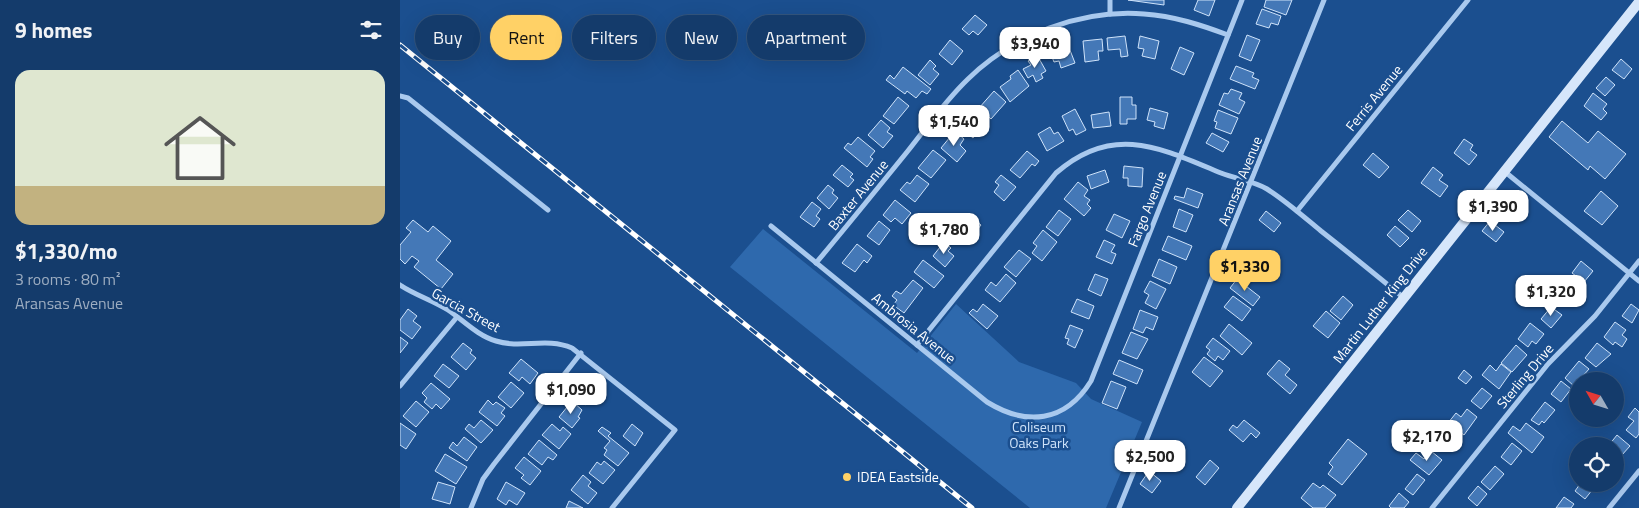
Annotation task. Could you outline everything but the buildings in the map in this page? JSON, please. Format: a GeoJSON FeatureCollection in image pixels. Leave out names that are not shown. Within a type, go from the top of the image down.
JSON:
{"type":"FeatureCollection","features":[{"type":"Feature","properties":{"kind":"main road","name":"Martin Luther King Drive"},"geometry":{"type":"LineString","coordinates":[[1237,508],[1639,2]]}},
{"type":"Feature","properties":{"kind":"street"},"geometry":{"type":"LineString","coordinates":[[1110,0],[1110,14]]}},
{"type":"Feature","properties":{"kind":"street","name":"Fargo Avenue"},"geometry":{"type":"LineString","coordinates":[[1055,414],[1074,402],[1091,381],[1242,0]]}},
{"type":"Feature","properties":{"kind":"street","name":"Aransas Avenue"},"geometry":{"type":"LineString","coordinates":[[1118,508],[1252,182],[1324,0]]}},
{"type":"Feature","properties":{"kind":"street","name":"Ferris Avenue"},"geometry":{"type":"LineString","coordinates":[[1297,211],[1468,0]]}},
{"type":"Feature","properties":{"kind":"street","name":"Baxter Avenue"},"geometry":{"type":"LineString","coordinates":[[816,263],[952,97],[987,63],[1007,49],[1050,28],[1110,14],[1144,14],[1169,17],[1228,35]]}},
{"type":"Feature","properties":{"kind":"street"},"geometry":{"type":"LineString","coordinates":[[400,96],[408,98],[548,210]]}},
{"type":"Feature","properties":{"kind":"street"},"geometry":{"type":"LineString","coordinates":[[917,345],[1064,166],[1093,150],[1125,143],[1157,147],[1233,178],[1252,182],[1269,190],[1404,298]]}},
{"type":"Feature","properties":{"kind":"street"},"geometry":{"type":"LineString","coordinates":[[1504,171],[1639,281]]}},
{"type":"Feature","properties":{"kind":"street","name":"Ambrosia Avenue"},"geometry":{"type":"LineString","coordinates":[[771,226],[917,345],[998,408],[1012,415],[1027,417],[1055,414]]}},
{"type":"Feature","properties":{"kind":"street","name":"Sterling Drive"},"geometry":{"type":"LineString","coordinates":[[1432,508],[1548,364],[1595,316],[1639,261]]}},
{"type":"Feature","properties":{"kind":"street","name":"Garcia Street"},"geometry":{"type":"LineString","coordinates":[[400,285],[495,341],[515,345],[551,342],[562,344],[581,353],[675,430],[612,508]]}},
{"type":"Feature","properties":{"kind":"street"},"geometry":{"type":"LineString","coordinates":[[400,386],[457,317]]}},
{"type":"Feature","properties":{"kind":"street"},"geometry":{"type":"LineString","coordinates":[[471,508],[480,486],[494,464],[581,353]]}},
{"type":"Feature","properties":{"kind":"street"},"geometry":{"type":"LineString","coordinates":[[1609,508],[1639,471]]}},
{"type":"Feature","properties":{"kind":"green space","name":"Coliseum Oaks Park"},"geometry":{"type":"Polygon","coordinates":[[[763,229],[917,353],[956,304],[1019,362],[1076,383],[1091,399],[1142,422],[1106,508],[1030,508],[730,267],[763,229]]]}},
{"type":"Feature","properties":{"kind":"railway"},"geometry":{"type":"LineString","coordinates":[[400,45],[972,508]]}},
{"type":"Feature","properties":{"kind":"place","name":"IDEA Eastside"},"geometry":{"type":"Point","coordinates":[847,477]}}]}
